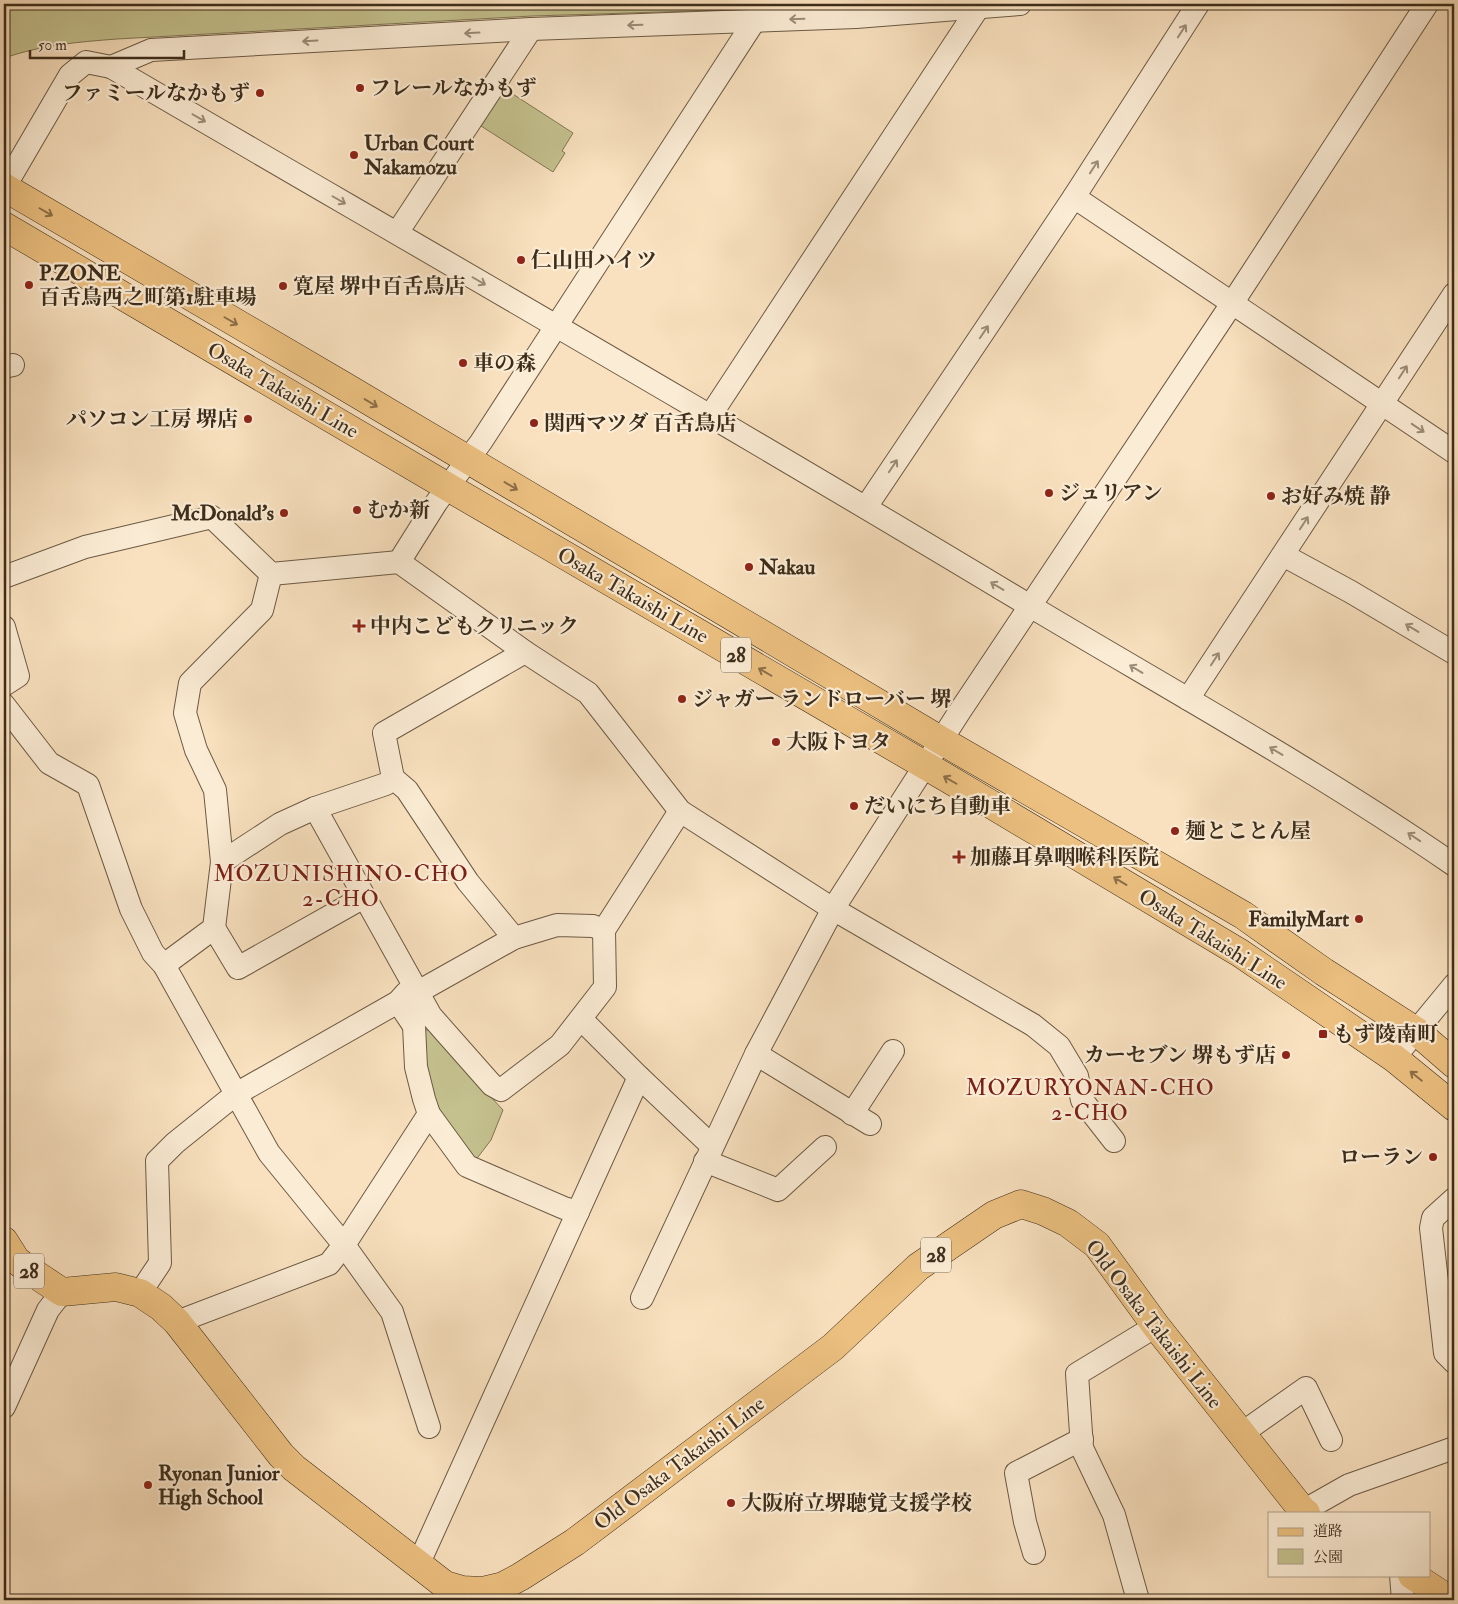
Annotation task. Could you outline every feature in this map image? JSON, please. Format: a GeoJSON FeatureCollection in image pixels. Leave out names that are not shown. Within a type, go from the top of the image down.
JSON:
{"type":"FeatureCollection","features":[{"type":"Feature","properties":{"kind":"main road","name":"Osaka Takaishi Line"},"geometry":{"type":"LineString","coordinates":[[4,188],[942,741],[1243,915],[1324,972],[1416,1031],[1454,1064]]}},
{"type":"Feature","properties":{"kind":"main road","name":"Osaka Takaishi Line"},"geometry":{"type":"LineString","coordinates":[[4,226],[925,765],[1240,953],[1394,1058],[1454,1107]]}},
{"type":"Feature","properties":{"kind":"main road","name":"Old Osaka Takaishi Line"},"geometry":{"type":"LineString","coordinates":[[62,1292],[116,1287],[140,1293],[161,1306],[177,1322],[281,1455],[294,1468],[445,1585],[484,1596],[520,1577],[575,1542],[833,1347],[918,1267],[994,1215],[1021,1204],[1043,1211],[1068,1223],[1097,1245],[1156,1326],[1304,1512]]}},
{"type":"Feature","properties":{"kind":"main road","name":"28"},"geometry":{"type":"LineString","coordinates":[[4,1241],[16,1260],[62,1292]]}},
{"type":"Feature","properties":{"kind":"main road"},"geometry":{"type":"LineString","coordinates":[[1414,1576],[1450,1600]]}},
{"type":"Feature","properties":{"kind":"street"},"geometry":{"type":"LineString","coordinates":[[111,67],[151,50],[531,30],[856,17],[1020,4]]}},
{"type":"Feature","properties":{"kind":"street"},"geometry":{"type":"LineString","coordinates":[[866,507],[1074,197],[1198,4]]}},
{"type":"Feature","properties":{"kind":"street"},"geometry":{"type":"LineString","coordinates":[[642,1298],[756,1054],[833,909],[1029,605],[1233,302],[1427,4]]}},
{"type":"Feature","properties":{"kind":"street"},"geometry":{"type":"LineString","coordinates":[[710,416],[978,8]]}},
{"type":"Feature","properties":{"kind":"street"},"geometry":{"type":"LineString","coordinates":[[399,562],[557,327],[756,20]]}},
{"type":"Feature","properties":{"kind":"street"},"geometry":{"type":"LineString","coordinates":[[397,234],[531,30]]}},
{"type":"Feature","properties":{"kind":"street"},"geometry":{"type":"LineString","coordinates":[[4,188],[70,75],[86,62],[111,67],[866,507],[1308,770],[1454,865]]}},
{"type":"Feature","properties":{"kind":"street"},"geometry":{"type":"LineString","coordinates":[[1074,197],[1454,452]]}},
{"type":"Feature","properties":{"kind":"street"},"geometry":{"type":"LineString","coordinates":[[1188,699],[1454,294]]}},
{"type":"Feature","properties":{"kind":"street"},"geometry":{"type":"LineString","coordinates":[[4,577],[85,547],[212,517],[271,574],[399,562],[525,652],[588,693],[680,810],[833,909],[1033,1025],[1059,1046],[1077,1076],[1082,1100],[1114,1141]]}},
{"type":"Feature","properties":{"kind":"street"},"geometry":{"type":"LineString","coordinates":[[1283,555],[1352,592],[1454,653]]}},
{"type":"Feature","properties":{"kind":"street"},"geometry":{"type":"LineString","coordinates":[[271,574],[262,610],[190,684],[185,713],[196,750],[214,790],[222,862],[214,928],[238,968],[364,897]]}},
{"type":"Feature","properties":{"kind":"street"},"geometry":{"type":"LineString","coordinates":[[4,627],[18,676],[4,685]]}},
{"type":"Feature","properties":{"kind":"street"},"geometry":{"type":"LineString","coordinates":[[514,938],[468,882],[407,790],[393,778],[384,733],[525,652]]}},
{"type":"Feature","properties":{"kind":"street"},"geometry":{"type":"LineString","coordinates":[[4,705],[49,763],[88,785],[131,909],[153,953],[164,965],[269,1154],[344,1245],[392,1312],[429,1426]]}},
{"type":"Feature","properties":{"kind":"street"},"geometry":{"type":"LineString","coordinates":[[222,862],[280,824],[315,808],[386,784],[393,778]]}},
{"type":"Feature","properties":{"kind":"street"},"geometry":{"type":"LineString","coordinates":[[315,808],[364,897],[408,996],[423,1021],[492,1085],[501,1090],[560,1045],[604,987],[604,930],[680,810]]}},
{"type":"Feature","properties":{"kind":"street"},"geometry":{"type":"LineString","coordinates":[[140,1293],[160,1263],[157,1162],[175,1142],[236,1094],[514,938],[557,926],[592,926],[604,930]]}},
{"type":"Feature","properties":{"kind":"street"},"geometry":{"type":"LineString","coordinates":[[164,965],[214,928]]}},
{"type":"Feature","properties":{"kind":"street"},"geometry":{"type":"LineString","coordinates":[[1394,1058],[1454,985]]}},
{"type":"Feature","properties":{"kind":"street"},"geometry":{"type":"LineString","coordinates":[[581,1019],[639,1077],[709,1154],[778,1190],[825,1147]]}},
{"type":"Feature","properties":{"kind":"street"},"geometry":{"type":"LineString","coordinates":[[423,1021],[416,1067],[424,1099],[429,1114],[468,1166],[564,1208],[578,1212]]}},
{"type":"Feature","properties":{"kind":"street"},"geometry":{"type":"LineString","coordinates":[[756,1054],[861,1119],[893,1051]]}},
{"type":"Feature","properties":{"kind":"street"},"geometry":{"type":"LineString","coordinates":[[418,1565],[639,1077]]}},
{"type":"Feature","properties":{"kind":"street"},"geometry":{"type":"LineString","coordinates":[[177,1322],[329,1264],[344,1245],[429,1114]]}},
{"type":"Feature","properties":{"kind":"street"},"geometry":{"type":"LineString","coordinates":[[1454,1199],[1433,1218],[1431,1228],[1445,1353],[1454,1362]]}},
{"type":"Feature","properties":{"kind":"street"},"geometry":{"type":"LineString","coordinates":[[4,1407],[48,1310],[62,1292]]}},
{"type":"Feature","properties":{"kind":"street"},"geometry":{"type":"LineString","coordinates":[[1138,1600],[1114,1515],[1082,1448],[1077,1374],[1156,1326]]}},
{"type":"Feature","properties":{"kind":"street"},"geometry":{"type":"LineString","coordinates":[[1241,1434],[1306,1388],[1330,1440]]}},
{"type":"Feature","properties":{"kind":"street"},"geometry":{"type":"LineString","coordinates":[[1034,1553],[1025,1522],[1016,1473],[1082,1438]]}},
{"type":"Feature","properties":{"kind":"street"},"geometry":{"type":"LineString","coordinates":[[1304,1512],[1349,1485],[1454,1448]]}},
{"type":"Feature","properties":{"kind":"street"},"geometry":{"type":"LineString","coordinates":[[1401,1576],[1403,1600]]}},
{"type":"Feature","properties":{"kind":"green space"},"geometry":{"type":"Polygon","coordinates":[[[4,4],[919,4],[532,16],[117,39],[46,47],[4,58],[4,4]]]}},
{"type":"Feature","properties":{"kind":"green space"},"geometry":{"type":"Polygon","coordinates":[[[505,89],[573,133],[562,151],[565,153],[553,172],[481,126],[505,89]]]}},
{"type":"Feature","properties":{"kind":"green space"},"geometry":{"type":"Polygon","coordinates":[[[424,1030],[428,1030],[434,1036],[503,1110],[491,1140],[475,1161],[435,1101],[429,1081],[424,1030]]]}},
{"type":"Feature","properties":{"kind":"place","name":"フレールなかもず"},"geometry":{"type":"Point","coordinates":[360,88]}},
{"type":"Feature","properties":{"kind":"place","name":"ファミールなかもず"},"geometry":{"type":"Point","coordinates":[260,93]}},
{"type":"Feature","properties":{"kind":"place","name":"Urban Court Nakamozu"},"geometry":{"type":"Point","coordinates":[354,155]}},
{"type":"Feature","properties":{"kind":"place","name":"仁山田ハイツ"},"geometry":{"type":"Point","coordinates":[521,260]}},
{"type":"Feature","properties":{"kind":"place","name":"P.ZONE 百舌鳥西之町第1駐車場"},"geometry":{"type":"Point","coordinates":[29,285]}},
{"type":"Feature","properties":{"kind":"place","name":"寛屋 堺中百舌鳥店"},"geometry":{"type":"Point","coordinates":[283,286]}},
{"type":"Feature","properties":{"kind":"place","name":"車の森"},"geometry":{"type":"Point","coordinates":[463,363]}},
{"type":"Feature","properties":{"kind":"place","name":"パソコン工房 堺店"},"geometry":{"type":"Point","coordinates":[248,419]}},
{"type":"Feature","properties":{"kind":"place","name":"関西マツダ 百舌鳥店"},"geometry":{"type":"Point","coordinates":[534,423]}},
{"type":"Feature","properties":{"kind":"place","name":"ジュリアン"},"geometry":{"type":"Point","coordinates":[1049,493]}},
{"type":"Feature","properties":{"kind":"place","name":"お好み焼 静"},"geometry":{"type":"Point","coordinates":[1271,496]}},
{"type":"Feature","properties":{"kind":"place","name":"むか新"},"geometry":{"type":"Point","coordinates":[357,510]}},
{"type":"Feature","properties":{"kind":"place","name":"McDonald's"},"geometry":{"type":"Point","coordinates":[284,513]}},
{"type":"Feature","properties":{"kind":"place","name":"Nakau"},"geometry":{"type":"Point","coordinates":[749,567]}},
{"type":"Feature","properties":{"kind":"place","name":"中内こどもクリニック"},"geometry":{"type":"Point","coordinates":[359,626]}},
{"type":"Feature","properties":{"kind":"place","name":"ジャガー ランドローバー 堺"},"geometry":{"type":"Point","coordinates":[682,699]}},
{"type":"Feature","properties":{"kind":"place","name":"大阪トヨタ"},"geometry":{"type":"Point","coordinates":[776,742]}},
{"type":"Feature","properties":{"kind":"place","name":"だいにち自動車"},"geometry":{"type":"Point","coordinates":[854,806]}},
{"type":"Feature","properties":{"kind":"place","name":"麺とことん屋"},"geometry":{"type":"Point","coordinates":[1175,831]}},
{"type":"Feature","properties":{"kind":"place","name":"加藤耳鼻咽喉科医院"},"geometry":{"type":"Point","coordinates":[959,857]}},
{"type":"Feature","properties":{"kind":"place","name":"FamilyMart"},"geometry":{"type":"Point","coordinates":[1359,919]}},
{"type":"Feature","properties":{"kind":"place","name":"もず陵南町"},"geometry":{"type":"Point","coordinates":[1323,1034]}},
{"type":"Feature","properties":{"kind":"place","name":"カーセブン 堺もず店"},"geometry":{"type":"Point","coordinates":[1286,1055]}},
{"type":"Feature","properties":{"kind":"place","name":"ローラン"},"geometry":{"type":"Point","coordinates":[1433,1157]}},
{"type":"Feature","properties":{"kind":"place","name":"Ryonan Junior High School"},"geometry":{"type":"Point","coordinates":[148,1485]}},
{"type":"Feature","properties":{"kind":"place","name":"大阪府立堺聴覚支援学校"},"geometry":{"type":"Point","coordinates":[731,1503]}},
{"type":"Feature","properties":{"kind":"district","name":"MOZUNISHINO-CHO 2-CHO"},"geometry":{"type":"Point","coordinates":[341,886]}},
{"type":"Feature","properties":{"kind":"district","name":"MOZURYONAN-CHO 2-CHO"},"geometry":{"type":"Point","coordinates":[1090,1100]}}]}
